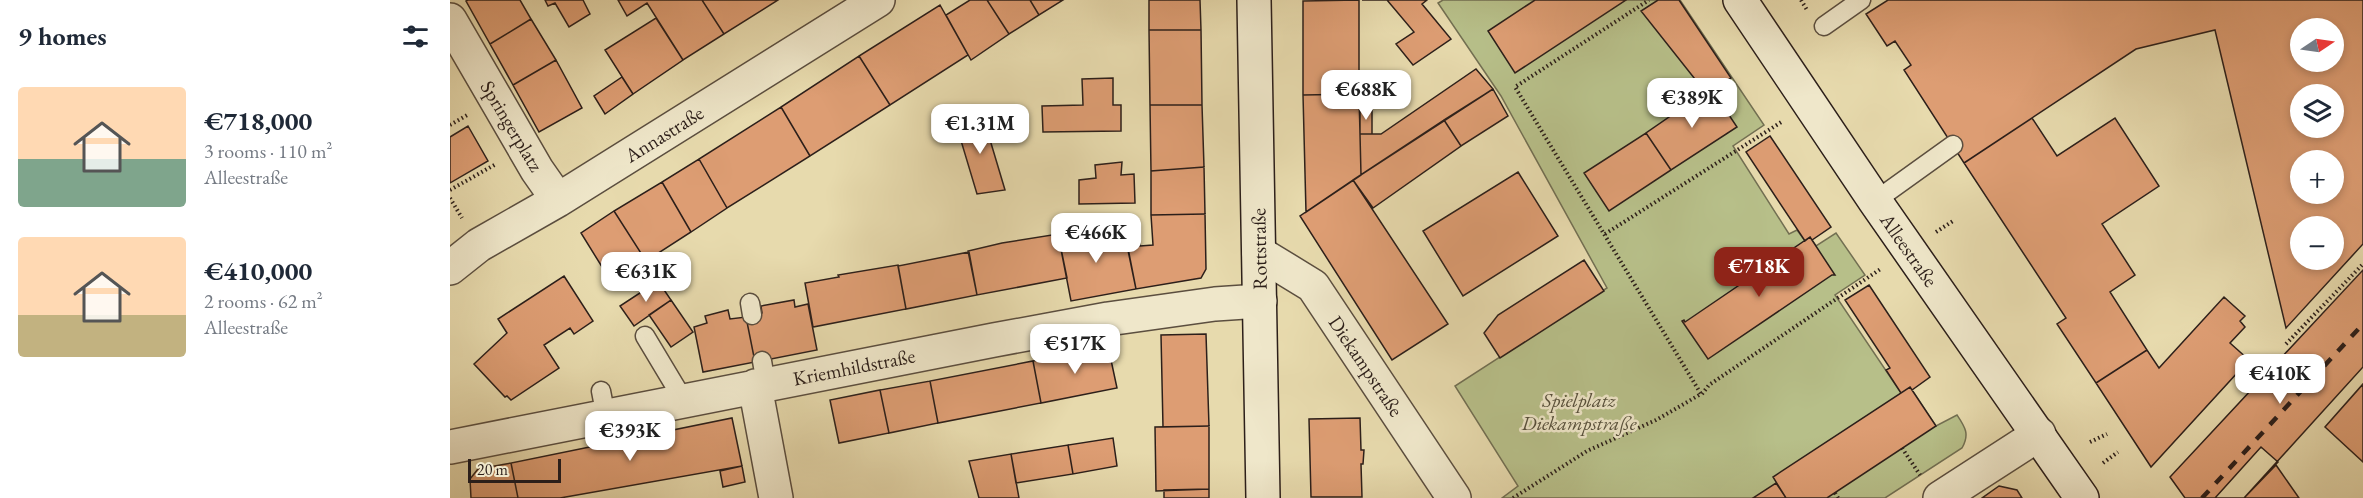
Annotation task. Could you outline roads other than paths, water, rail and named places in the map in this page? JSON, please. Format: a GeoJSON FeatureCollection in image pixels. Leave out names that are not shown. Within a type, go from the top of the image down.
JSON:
{"type":"FeatureCollection","features":[{"type":"Feature","properties":{"kind":"street","name":"Annastraße"},"geometry":{"type":"LineString","coordinates":[[450,268],[479,246],[558,200],[878,0]]}},
{"type":"Feature","properties":{"kind":"street","name":"Rottstraße"},"geometry":{"type":"LineString","coordinates":[[1254,0],[1263,498]]}},
{"type":"Feature","properties":{"kind":"street","name":"Alleestraße"},"geometry":{"type":"LineString","coordinates":[[1748,11],[1875,201],[2082,498]]}},
{"type":"Feature","properties":{"kind":"street","name":"Springerplatz"},"geometry":{"type":"LineString","coordinates":[[450,20],[558,200]]}},
{"type":"Feature","properties":{"kind":"street","name":"Diekampstraße"},"geometry":{"type":"LineString","coordinates":[[1259,253],[1313,286],[1454,498]]}},
{"type":"Feature","properties":{"kind":"street","name":"Kriemhildstraße"},"geometry":{"type":"LineString","coordinates":[[450,447],[603,404],[684,401],[761,377],[1108,319],[1215,304],[1260,302]]}},
{"type":"Feature","properties":{"kind":"street"},"geometry":{"type":"LineString","coordinates":[[761,377],[776,498]]}},
{"type":"Feature","properties":{"kind":"street"},"geometry":{"type":"LineString","coordinates":[[1932,488],[2038,434]]}},
{"type":"Feature","properties":{"kind":"lane"},"geometry":{"type":"LineString","coordinates":[[1824,26],[1861,0]]}},
{"type":"Feature","properties":{"kind":"lane"},"geometry":{"type":"LineString","coordinates":[[1875,201],[1953,145]]}},
{"type":"Feature","properties":{"kind":"lane"},"geometry":{"type":"LineString","coordinates":[[645,336],[684,401]]}},
{"type":"Feature","properties":{"kind":"railway"},"geometry":{"type":"LineString","coordinates":[[2202,498],[2363,324]]}},
{"type":"Feature","properties":{"kind":"park label","name":"Spielplatz Diekampstraße"},"geometry":{"type":"Point","coordinates":[1579,412]}}]}
